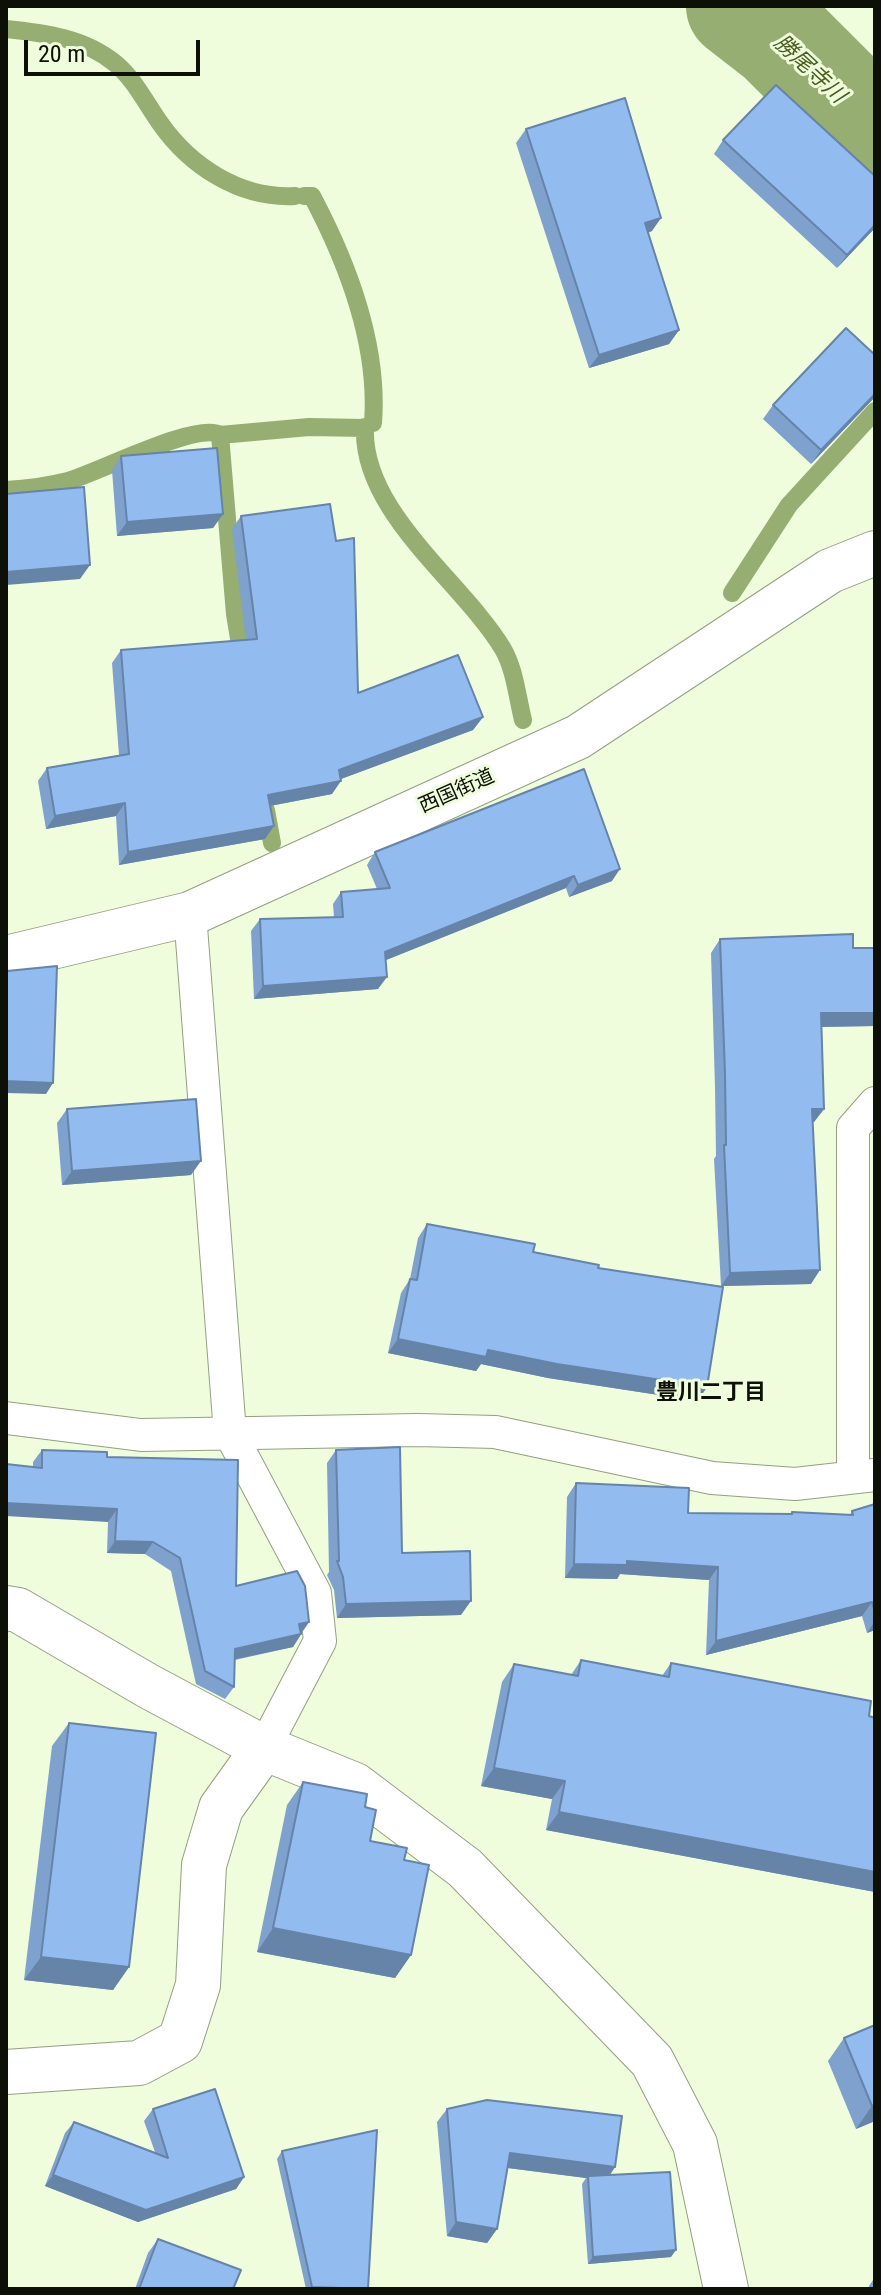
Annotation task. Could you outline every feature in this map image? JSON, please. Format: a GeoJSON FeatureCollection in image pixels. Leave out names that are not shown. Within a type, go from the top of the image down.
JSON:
{"type":"FeatureCollection","features":[{"type":"Feature","properties":{"kind":"street","name":"西国街道"},"geometry":{"type":"LineString","coordinates":[[6,958],[190,914],[578,737],[830,571],[875,553]]}},
{"type":"Feature","properties":{"kind":"street"},"geometry":{"type":"LineString","coordinates":[[6,1608],[18,1610],[148,1686],[264,1748],[355,1785],[465,1868],[652,2061],[695,2144],[726,2289]]}},
{"type":"Feature","properties":{"kind":"street"},"geometry":{"type":"LineString","coordinates":[[6,2072],[139,2063],[180,2041],[198,1985],[204,1865],[221,1808],[264,1748]]}},
{"type":"Feature","properties":{"kind":"lane"},"geometry":{"type":"LineString","coordinates":[[190,914],[230,1433],[315,1593],[320,1641],[264,1748]]}},
{"type":"Feature","properties":{"kind":"lane"},"geometry":{"type":"LineString","coordinates":[[6,1418],[141,1435],[418,1430],[495,1432],[712,1478],[795,1484],[864,1476],[853,1128],[875,1103]]}},
{"type":"Feature","properties":{"kind":"building"},"geometry":{"type":"Polygon","coordinates":[[[776,85],[875,176],[875,225],[847,255],[723,140],[776,85]]]}},
{"type":"Feature","properties":{"kind":"building"},"geometry":{"type":"Polygon","coordinates":[[[625,98],[661,218],[645,223],[679,330],[599,355],[526,129],[625,98]]]}},
{"type":"Feature","properties":{"kind":"building"},"geometry":{"type":"Polygon","coordinates":[[[846,328],[875,355],[875,394],[821,450],[773,405],[846,328]]]}},
{"type":"Feature","properties":{"kind":"building"},"geometry":{"type":"Polygon","coordinates":[[[217,448],[223,514],[127,522],[121,456],[217,448]]]}},
{"type":"Feature","properties":{"kind":"building"},"geometry":{"type":"Polygon","coordinates":[[[84,487],[90,565],[6,572],[6,494],[84,487]]]}},
{"type":"Feature","properties":{"kind":"building"},"geometry":{"type":"Polygon","coordinates":[[[330,504],[336,541],[354,538],[358,693],[458,655],[483,717],[339,770],[341,781],[268,795],[274,826],[128,852],[125,803],[55,816],[47,768],[129,754],[121,650],[257,639],[241,516],[330,504]]]}},
{"type":"Feature","properties":{"kind":"building"},"geometry":{"type":"Polygon","coordinates":[[[584,769],[620,869],[578,885],[574,876],[385,952],[387,977],[263,986],[260,919],[343,917],[341,892],[390,888],[375,852],[584,769]]]}},
{"type":"Feature","properties":{"kind":"building"},"geometry":{"type":"Polygon","coordinates":[[[853,934],[853,948],[875,948],[875,1013],[821,1013],[824,1109],[812,1109],[820,1270],[730,1273],[720,939],[853,934]]]}},
{"type":"Feature","properties":{"kind":"building"},"geometry":{"type":"Polygon","coordinates":[[[57,966],[53,1083],[6,1081],[7,971],[57,966]]]}},
{"type":"Feature","properties":{"kind":"building"},"geometry":{"type":"Polygon","coordinates":[[[196,1099],[201,1161],[72,1171],[67,1109],[196,1099]]]}},
{"type":"Feature","properties":{"kind":"building"},"geometry":{"type":"Polygon","coordinates":[[[427,1224],[535,1244],[533,1252],[599,1265],[598,1268],[723,1287],[707,1387],[488,1350],[486,1357],[398,1339],[410,1279],[417,1280],[427,1224]]]}},
{"type":"Feature","properties":{"kind":"building"},"geometry":{"type":"Polygon","coordinates":[[[400,1447],[402,1553],[470,1551],[471,1601],[346,1604],[343,1577],[337,1561],[336,1450],[400,1447]]]}},
{"type":"Feature","properties":{"kind":"building"},"geometry":{"type":"Polygon","coordinates":[[[42,1450],[107,1452],[107,1457],[238,1460],[236,1586],[297,1571],[305,1586],[309,1622],[299,1624],[301,1634],[235,1649],[234,1687],[205,1671],[180,1558],[153,1542],[115,1541],[117,1509],[6,1503],[6,1464],[42,1468],[42,1450]]]}},
{"type":"Feature","properties":{"kind":"building"},"geometry":{"type":"Polygon","coordinates":[[[576,1483],[689,1488],[688,1513],[853,1515],[852,1511],[875,1504],[875,1613],[872,1602],[716,1641],[718,1567],[627,1561],[627,1565],[574,1564],[576,1483]]]}},
{"type":"Feature","properties":{"kind":"building"},"geometry":{"type":"Polygon","coordinates":[[[581,1660],[669,1677],[671,1663],[871,1701],[869,1716],[875,1718],[875,1872],[559,1812],[565,1781],[494,1768],[514,1664],[578,1676],[581,1660]]]}},
{"type":"Feature","properties":{"kind":"building"},"geometry":{"type":"Polygon","coordinates":[[[69,1723],[156,1733],[129,1967],[41,1957],[69,1723]]]}},
{"type":"Feature","properties":{"kind":"building"},"geometry":{"type":"Polygon","coordinates":[[[303,1782],[367,1794],[365,1807],[376,1810],[370,1841],[407,1848],[404,1860],[429,1865],[411,1955],[273,1928],[303,1782]]]}},
{"type":"Feature","properties":{"kind":"building"},"geometry":{"type":"Polygon","coordinates":[[[875,2025],[875,2105],[872,2106],[844,2038],[875,2025]]]}},
{"type":"Feature","properties":{"kind":"building"},"geometry":{"type":"Polygon","coordinates":[[[215,2089],[244,2177],[146,2210],[53,2175],[74,2122],[168,2158],[153,2109],[215,2089]]]}},
{"type":"Feature","properties":{"kind":"building"},"geometry":{"type":"Polygon","coordinates":[[[487,2100],[622,2116],[615,2167],[510,2153],[497,2229],[456,2222],[447,2109],[487,2100]]]}},
{"type":"Feature","properties":{"kind":"building"},"geometry":{"type":"Polygon","coordinates":[[[377,2130],[368,2289],[312,2287],[282,2151],[377,2130]]]}},
{"type":"Feature","properties":{"kind":"building"},"geometry":{"type":"Polygon","coordinates":[[[670,2172],[676,2250],[593,2257],[588,2176],[670,2172]]]}},
{"type":"Feature","properties":{"kind":"building"},"geometry":{"type":"Polygon","coordinates":[[[158,2239],[241,2270],[233,2289],[139,2289],[158,2239]]]}},
{"type":"Feature","properties":{"kind":"waterway","name":"勝尾寺川"},"geometry":{"type":"LineString","coordinates":[[739,6],[779,37],[875,133]]}},
{"type":"Feature","properties":{"kind":"waterway"},"geometry":{"type":"LineString","coordinates":[[6,29],[64,38],[104,55],[128,77],[172,139],[201,166],[236,186],[255,192],[295,196]]}},
{"type":"Feature","properties":{"kind":"waterway"},"geometry":{"type":"LineString","coordinates":[[304,196],[312,196],[325,222],[358,306],[371,364],[373,423]]}},
{"type":"Feature","properties":{"kind":"waterway"},"geometry":{"type":"LineString","coordinates":[[732,593],[789,505],[875,411]]}},
{"type":"Feature","properties":{"kind":"waterway"},"geometry":{"type":"LineString","coordinates":[[6,490],[68,481],[191,435],[309,427],[364,428]]}},
{"type":"Feature","properties":{"kind":"waterway"},"geometry":{"type":"LineString","coordinates":[[365,427],[368,458],[379,488],[396,517],[503,649],[513,674],[523,720]]}},
{"type":"Feature","properties":{"kind":"waterway"},"geometry":{"type":"LineString","coordinates":[[220,435],[235,614],[243,663]]}},
{"type":"Feature","properties":{"kind":"waterway"},"geometry":{"type":"LineString","coordinates":[[266,810],[272,843]]}},
{"type":"Feature","properties":{"kind":"district","name":"豊川二丁目"},"geometry":{"type":"Point","coordinates":[711,1393]}}]}
